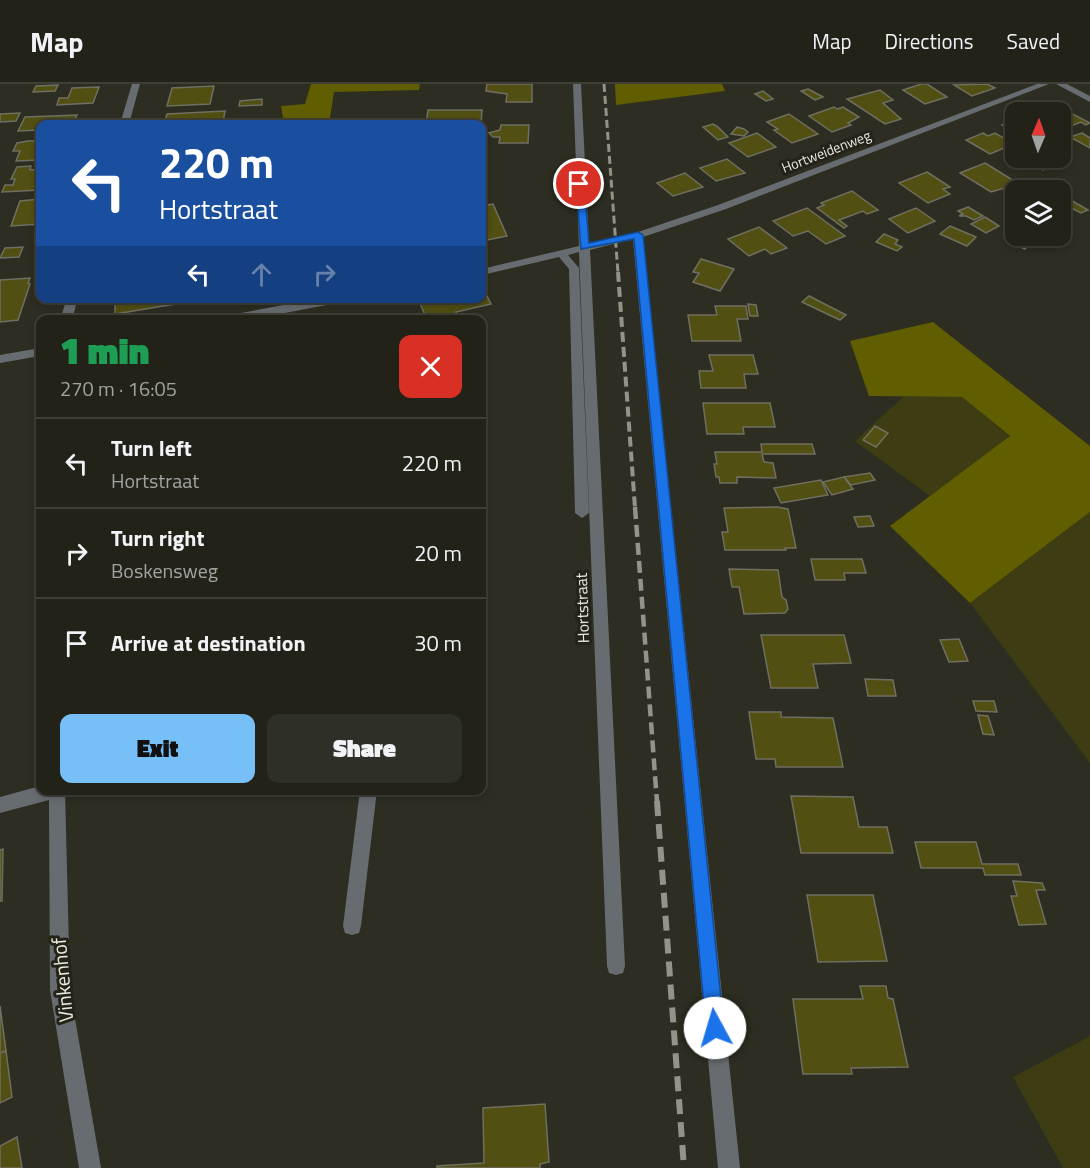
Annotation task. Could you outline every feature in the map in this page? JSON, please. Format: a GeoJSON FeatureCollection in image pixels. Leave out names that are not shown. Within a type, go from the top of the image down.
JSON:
{"type":"FeatureCollection","features":[{"type":"Feature","properties":{"kind":"street"},"geometry":{"type":"LineString","coordinates":[[125,120],[136,84]]}},
{"type":"Feature","properties":{"kind":"street","name":"Hortstraat"},"geometry":{"type":"LineString","coordinates":[[577,84],[579,184],[585,247],[616,966]]}},
{"type":"Feature","properties":{"kind":"street","name":"Hortweidenweg"},"geometry":{"type":"LineString","coordinates":[[585,247],[638,235],[722,207],[1045,84]]}},
{"type":"Feature","properties":{"kind":"street"},"geometry":{"type":"LineString","coordinates":[[1060,84],[1090,99]]}},
{"type":"Feature","properties":{"kind":"street"},"geometry":{"type":"LineString","coordinates":[[638,235],[729,1168]]}},
{"type":"Feature","properties":{"kind":"street"},"geometry":{"type":"LineString","coordinates":[[486,271],[585,247]]}},
{"type":"Feature","properties":{"kind":"street"},"geometry":{"type":"LineString","coordinates":[[561,253],[574,268],[582,513]]}},
{"type":"Feature","properties":{"kind":"street"},"geometry":{"type":"LineString","coordinates":[[252,315],[316,303]]}},
{"type":"Feature","properties":{"kind":"street"},"geometry":{"type":"LineString","coordinates":[[0,359],[36,353]]}},
{"type":"Feature","properties":{"kind":"street","name":"Vinkenhof"},"geometry":{"type":"LineString","coordinates":[[0,805],[38,795]]}},
{"type":"Feature","properties":{"kind":"street","name":"Vinkenhof"},"geometry":{"type":"LineString","coordinates":[[57,795],[60,990],[90,1168]]}},
{"type":"Feature","properties":{"kind":"street"},"geometry":{"type":"LineString","coordinates":[[352,926],[368,795]]}},
{"type":"Feature","properties":{"kind":"shaded area"},"geometry":{"type":"Polygon","coordinates":[[[311,84],[420,84],[419,90],[334,92],[330,120],[283,120],[281,106],[305,104],[311,84]]]}},
{"type":"Feature","properties":{"kind":"shaded area"},"geometry":{"type":"Polygon","coordinates":[[[615,84],[722,84],[725,91],[616,105],[615,84]]]}},
{"type":"Feature","properties":{"kind":"shaded area"},"geometry":{"type":"Polygon","coordinates":[[[933,322],[1090,446],[1090,512],[970,603],[890,526],[1010,436],[962,397],[869,396],[850,341],[933,322]]]}},
{"type":"Feature","properties":{"kind":"shaded area"},"geometry":{"type":"Polygon","coordinates":[[[903,397],[962,397],[1010,437],[930,496],[855,441],[903,397]]]}},
{"type":"Feature","properties":{"kind":"shaded area"},"geometry":{"type":"Polygon","coordinates":[[[1090,512],[1090,763],[970,603],[1090,512]]]}},
{"type":"Feature","properties":{"kind":"shaded area"},"geometry":{"type":"Polygon","coordinates":[[[1090,1036],[1090,1168],[1063,1168],[1013,1077],[1090,1036]]]}},
{"type":"Feature","properties":{"kind":"building"},"geometry":{"type":"Polygon","coordinates":[[[487,84],[532,84],[532,102],[506,102],[507,94],[486,91],[487,84]]]}},
{"type":"Feature","properties":{"kind":"building"},"geometry":{"type":"Polygon","coordinates":[[[927,84],[947,97],[925,104],[903,90],[927,84]]]}},
{"type":"Feature","properties":{"kind":"building"},"geometry":{"type":"Polygon","coordinates":[[[987,84],[995,88],[972,96],[954,85],[987,84]]]}},
{"type":"Feature","properties":{"kind":"building"},"geometry":{"type":"Polygon","coordinates":[[[58,85],[55,91],[33,92],[36,86],[58,85]]]}},
{"type":"Feature","properties":{"kind":"building"},"geometry":{"type":"Polygon","coordinates":[[[214,86],[210,104],[167,106],[172,88],[214,86]]]}},
{"type":"Feature","properties":{"kind":"building"},"geometry":{"type":"Polygon","coordinates":[[[99,87],[93,103],[57,105],[59,98],[68,98],[72,88],[99,87]]]}},
{"type":"Feature","properties":{"kind":"building"},"geometry":{"type":"Polygon","coordinates":[[[808,89],[823,97],[815,100],[801,91],[808,89]]]}},
{"type":"Feature","properties":{"kind":"building"},"geometry":{"type":"Polygon","coordinates":[[[880,90],[893,100],[883,103],[901,119],[885,124],[847,99],[880,90]]]}},
{"type":"Feature","properties":{"kind":"building"},"geometry":{"type":"Polygon","coordinates":[[[763,91],[773,99],[766,101],[755,94],[763,91]]]}},
{"type":"Feature","properties":{"kind":"building"},"geometry":{"type":"Polygon","coordinates":[[[262,99],[262,105],[239,106],[240,101],[262,99]]]}},
{"type":"Feature","properties":{"kind":"building"},"geometry":{"type":"Polygon","coordinates":[[[834,107],[837,109],[843,107],[859,117],[848,123],[851,125],[832,132],[809,116],[834,107]]]}},
{"type":"Feature","properties":{"kind":"building"},"geometry":{"type":"Polygon","coordinates":[[[428,110],[482,110],[481,120],[427,120],[428,110]]]}},
{"type":"Feature","properties":{"kind":"building"},"geometry":{"type":"Polygon","coordinates":[[[225,111],[223,120],[165,120],[167,114],[225,111]]]}},
{"type":"Feature","properties":{"kind":"building"},"geometry":{"type":"Polygon","coordinates":[[[20,113],[16,121],[0,122],[0,114],[20,113]]]}},
{"type":"Feature","properties":{"kind":"building"},"geometry":{"type":"Polygon","coordinates":[[[1071,113],[1090,123],[1086,125],[1081,122],[1071,126],[1071,113]]]}},
{"type":"Feature","properties":{"kind":"building"},"geometry":{"type":"Polygon","coordinates":[[[789,114],[818,134],[792,143],[767,122],[789,114]]]}},
{"type":"Feature","properties":{"kind":"building"},"geometry":{"type":"Polygon","coordinates":[[[77,115],[75,120],[36,120],[36,130],[18,131],[25,117],[77,115]]]}},
{"type":"Feature","properties":{"kind":"building"},"geometry":{"type":"Polygon","coordinates":[[[713,124],[728,137],[718,140],[703,127],[713,124]]]}},
{"type":"Feature","properties":{"kind":"building"},"geometry":{"type":"Polygon","coordinates":[[[501,125],[529,125],[528,143],[499,143],[500,137],[493,137],[489,133],[500,130],[501,125]]]}},
{"type":"Feature","properties":{"kind":"building"},"geometry":{"type":"Polygon","coordinates":[[[737,127],[748,132],[744,136],[731,134],[737,127]]]}},
{"type":"Feature","properties":{"kind":"building"},"geometry":{"type":"Polygon","coordinates":[[[757,133],[776,147],[748,157],[729,143],[757,133]]]}},
{"type":"Feature","properties":{"kind":"building"},"geometry":{"type":"Polygon","coordinates":[[[983,133],[988,136],[995,133],[1005,139],[1005,148],[990,154],[966,140],[983,133]]]}},
{"type":"Feature","properties":{"kind":"building"},"geometry":{"type":"Polygon","coordinates":[[[1082,133],[1090,138],[1090,148],[1071,138],[1082,133]]]}},
{"type":"Feature","properties":{"kind":"building"},"geometry":{"type":"Polygon","coordinates":[[[36,141],[36,160],[16,161],[20,151],[13,151],[17,143],[36,141]]]}},
{"type":"Feature","properties":{"kind":"building"},"geometry":{"type":"Polygon","coordinates":[[[727,159],[745,173],[716,181],[700,168],[727,159]]]}},
{"type":"Feature","properties":{"kind":"building"},"geometry":{"type":"Polygon","coordinates":[[[985,163],[1013,180],[1005,180],[1005,188],[991,192],[960,173],[985,163]]]}},
{"type":"Feature","properties":{"kind":"building"},"geometry":{"type":"Polygon","coordinates":[[[31,166],[30,170],[36,169],[36,190],[2,192],[5,185],[13,185],[15,179],[11,179],[17,167],[31,166]]]}},
{"type":"Feature","properties":{"kind":"building"},"geometry":{"type":"Polygon","coordinates":[[[927,172],[950,187],[943,189],[950,194],[928,203],[899,183],[927,172]]]}},
{"type":"Feature","properties":{"kind":"building"},"geometry":{"type":"Polygon","coordinates":[[[685,173],[703,187],[673,196],[657,183],[685,173]]]}},
{"type":"Feature","properties":{"kind":"building"},"geometry":{"type":"Polygon","coordinates":[[[852,191],[878,210],[867,214],[863,211],[839,220],[847,226],[844,228],[817,208],[824,205],[821,203],[852,191]]]}},
{"type":"Feature","properties":{"kind":"building"},"geometry":{"type":"Polygon","coordinates":[[[36,199],[36,224],[11,226],[20,201],[36,199]]]}},
{"type":"Feature","properties":{"kind":"building"},"geometry":{"type":"Polygon","coordinates":[[[1071,200],[1088,210],[1081,213],[1071,208],[1071,200]]]}},
{"type":"Feature","properties":{"kind":"building"},"geometry":{"type":"Polygon","coordinates":[[[493,204],[507,236],[486,240],[486,205],[493,204]]]}},
{"type":"Feature","properties":{"kind":"building"},"geometry":{"type":"Polygon","coordinates":[[[968,207],[983,216],[974,220],[966,216],[959,216],[963,214],[958,211],[968,207]]]}},
{"type":"Feature","properties":{"kind":"building"},"geometry":{"type":"Polygon","coordinates":[[[807,208],[845,236],[826,244],[808,231],[793,236],[773,221],[807,208]]]}},
{"type":"Feature","properties":{"kind":"building"},"geometry":{"type":"Polygon","coordinates":[[[916,208],[935,221],[908,233],[889,219],[916,208]]]}},
{"type":"Feature","properties":{"kind":"building"},"geometry":{"type":"Polygon","coordinates":[[[985,217],[999,226],[986,233],[971,224],[985,217]]]}},
{"type":"Feature","properties":{"kind":"building"},"geometry":{"type":"Polygon","coordinates":[[[950,226],[976,237],[967,246],[940,234],[950,226]]]}},
{"type":"Feature","properties":{"kind":"building"},"geometry":{"type":"Polygon","coordinates":[[[759,227],[787,248],[771,254],[765,249],[749,256],[728,239],[759,227]]]}},
{"type":"Feature","properties":{"kind":"building"},"geometry":{"type":"Polygon","coordinates":[[[884,234],[898,240],[895,244],[902,247],[897,251],[876,242],[884,234]]]}},
{"type":"Feature","properties":{"kind":"building"},"geometry":{"type":"Polygon","coordinates":[[[23,247],[19,257],[0,258],[5,248],[23,247]]]}},
{"type":"Feature","properties":{"kind":"building"},"geometry":{"type":"Polygon","coordinates":[[[701,259],[734,269],[720,291],[693,282],[699,273],[693,272],[701,259]]]}},
{"type":"Feature","properties":{"kind":"building"},"geometry":{"type":"Polygon","coordinates":[[[30,278],[18,320],[0,322],[0,280],[30,278]]]}},
{"type":"Feature","properties":{"kind":"building"},"geometry":{"type":"Polygon","coordinates":[[[486,294],[491,304],[456,312],[457,315],[425,315],[420,303],[486,303],[486,294]]]}},
{"type":"Feature","properties":{"kind":"building"},"geometry":{"type":"Polygon","coordinates":[[[809,296],[846,315],[840,320],[802,302],[809,296]]]}},
{"type":"Feature","properties":{"kind":"building"},"geometry":{"type":"Polygon","coordinates":[[[115,303],[181,303],[115,314],[115,303]]]}},
{"type":"Feature","properties":{"kind":"building"},"geometry":{"type":"Polygon","coordinates":[[[748,304],[756,305],[758,316],[750,316],[748,304]]]}},
{"type":"Feature","properties":{"kind":"building"},"geometry":{"type":"Polygon","coordinates":[[[715,306],[746,306],[748,319],[737,319],[741,341],[692,341],[688,315],[717,315],[715,306]]]}},
{"type":"Feature","properties":{"kind":"building"},"geometry":{"type":"Polygon","coordinates":[[[709,355],[753,355],[758,374],[744,374],[746,388],[701,388],[699,371],[713,371],[709,355]]]}},
{"type":"Feature","properties":{"kind":"building"},"geometry":{"type":"Polygon","coordinates":[[[703,403],[770,403],[775,427],[743,427],[744,434],[707,434],[703,403]]]}},
{"type":"Feature","properties":{"kind":"building"},"geometry":{"type":"Polygon","coordinates":[[[875,426],[888,433],[876,447],[863,440],[875,426]]]}},
{"type":"Feature","properties":{"kind":"building"},"geometry":{"type":"Polygon","coordinates":[[[761,444],[812,444],[815,454],[762,454],[764,462],[773,463],[776,478],[737,477],[737,483],[720,483],[719,477],[716,477],[715,452],[762,452],[761,444]]]}},
{"type":"Feature","properties":{"kind":"building"},"geometry":{"type":"Polygon","coordinates":[[[870,473],[875,480],[851,485],[844,477],[870,473]]]}},
{"type":"Feature","properties":{"kind":"building"},"geometry":{"type":"Polygon","coordinates":[[[844,477],[853,489],[832,495],[823,482],[844,477]]]}},
{"type":"Feature","properties":{"kind":"building"},"geometry":{"type":"Polygon","coordinates":[[[821,480],[828,495],[781,503],[774,488],[821,480]]]}},
{"type":"Feature","properties":{"kind":"building"},"geometry":{"type":"Polygon","coordinates":[[[777,507],[788,509],[796,548],[725,550],[722,532],[728,532],[724,508],[777,507]]]}},
{"type":"Feature","properties":{"kind":"building"},"geometry":{"type":"Polygon","coordinates":[[[870,516],[874,526],[858,527],[854,517],[870,516]]]}},
{"type":"Feature","properties":{"kind":"building"},"geometry":{"type":"Polygon","coordinates":[[[811,559],[862,559],[866,573],[844,573],[845,580],[815,580],[811,559]]]}},
{"type":"Feature","properties":{"kind":"building"},"geometry":{"type":"Polygon","coordinates":[[[729,569],[778,570],[782,597],[786,600],[788,609],[785,613],[744,614],[739,587],[732,587],[729,569]]]}},
{"type":"Feature","properties":{"kind":"building"},"geometry":{"type":"Polygon","coordinates":[[[761,635],[844,635],[851,663],[813,664],[818,688],[771,688],[761,635]]]}},
{"type":"Feature","properties":{"kind":"building"},"geometry":{"type":"Polygon","coordinates":[[[959,639],[968,661],[949,662],[940,640],[959,639]]]}},
{"type":"Feature","properties":{"kind":"building"},"geometry":{"type":"Polygon","coordinates":[[[865,679],[893,680],[896,696],[868,696],[865,679]]]}},
{"type":"Feature","properties":{"kind":"building"},"geometry":{"type":"Polygon","coordinates":[[[973,701],[994,701],[997,712],[976,711],[973,701]]]}},
{"type":"Feature","properties":{"kind":"building"},"geometry":{"type":"Polygon","coordinates":[[[749,712],[781,712],[781,717],[833,718],[843,767],[776,767],[775,759],[756,759],[749,712]]]}},
{"type":"Feature","properties":{"kind":"building"},"geometry":{"type":"Polygon","coordinates":[[[978,715],[988,716],[994,735],[983,734],[978,715]]]}},
{"type":"Feature","properties":{"kind":"building"},"geometry":{"type":"Polygon","coordinates":[[[791,796],[853,797],[859,827],[887,827],[893,853],[801,853],[791,796]]]}},
{"type":"Feature","properties":{"kind":"building"},"geometry":{"type":"Polygon","coordinates":[[[915,842],[976,842],[982,864],[1018,864],[1021,875],[985,875],[983,868],[921,868],[915,842]]]}},
{"type":"Feature","properties":{"kind":"building"},"geometry":{"type":"Polygon","coordinates":[[[3,849],[2,901],[0,901],[0,850],[3,849]]]}},
{"type":"Feature","properties":{"kind":"building"},"geometry":{"type":"Polygon","coordinates":[[[1013,881],[1042,883],[1045,890],[1036,890],[1046,924],[1019,925],[1011,896],[1017,896],[1013,881]]]}},
{"type":"Feature","properties":{"kind":"building"},"geometry":{"type":"Polygon","coordinates":[[[807,895],[873,895],[887,961],[818,962],[807,895]]]}},
{"type":"Feature","properties":{"kind":"building"},"geometry":{"type":"Polygon","coordinates":[[[860,986],[886,986],[888,998],[893,999],[908,1067],[851,1068],[852,1074],[803,1074],[793,999],[863,999],[860,986]]]}},
{"type":"Feature","properties":{"kind":"building"},"geometry":{"type":"Polygon","coordinates":[[[0,1006],[6,1051],[0,1053],[0,1006]]]}},
{"type":"Feature","properties":{"kind":"building"},"geometry":{"type":"Polygon","coordinates":[[[6,1051],[12,1097],[0,1103],[0,1053],[6,1051]]]}},
{"type":"Feature","properties":{"kind":"building"},"geometry":{"type":"Polygon","coordinates":[[[545,1104],[549,1162],[540,1164],[540,1168],[437,1168],[437,1166],[484,1163],[483,1108],[545,1104]]]}},
{"type":"Feature","properties":{"kind":"building"},"geometry":{"type":"Polygon","coordinates":[[[17,1137],[22,1168],[0,1168],[0,1146],[17,1137]]]}},
{"type":"Feature","properties":{"kind":"railway"},"geometry":{"type":"LineString","coordinates":[[604,84],[618,273]]}},
{"type":"Feature","properties":{"kind":"railway"},"geometry":{"type":"LineString","coordinates":[[618,272],[635,508]]}},
{"type":"Feature","properties":{"kind":"railway"},"geometry":{"type":"LineString","coordinates":[[635,507],[657,802]]}},
{"type":"Feature","properties":{"kind":"railway"},"geometry":{"type":"LineString","coordinates":[[657,801],[684,1168]]}},
{"type":"Feature","properties":{"kind":"route"},"geometry":{"type":"LineString","coordinates":[[579,184],[585,247],[638,235],[715,1028]]}}]}
